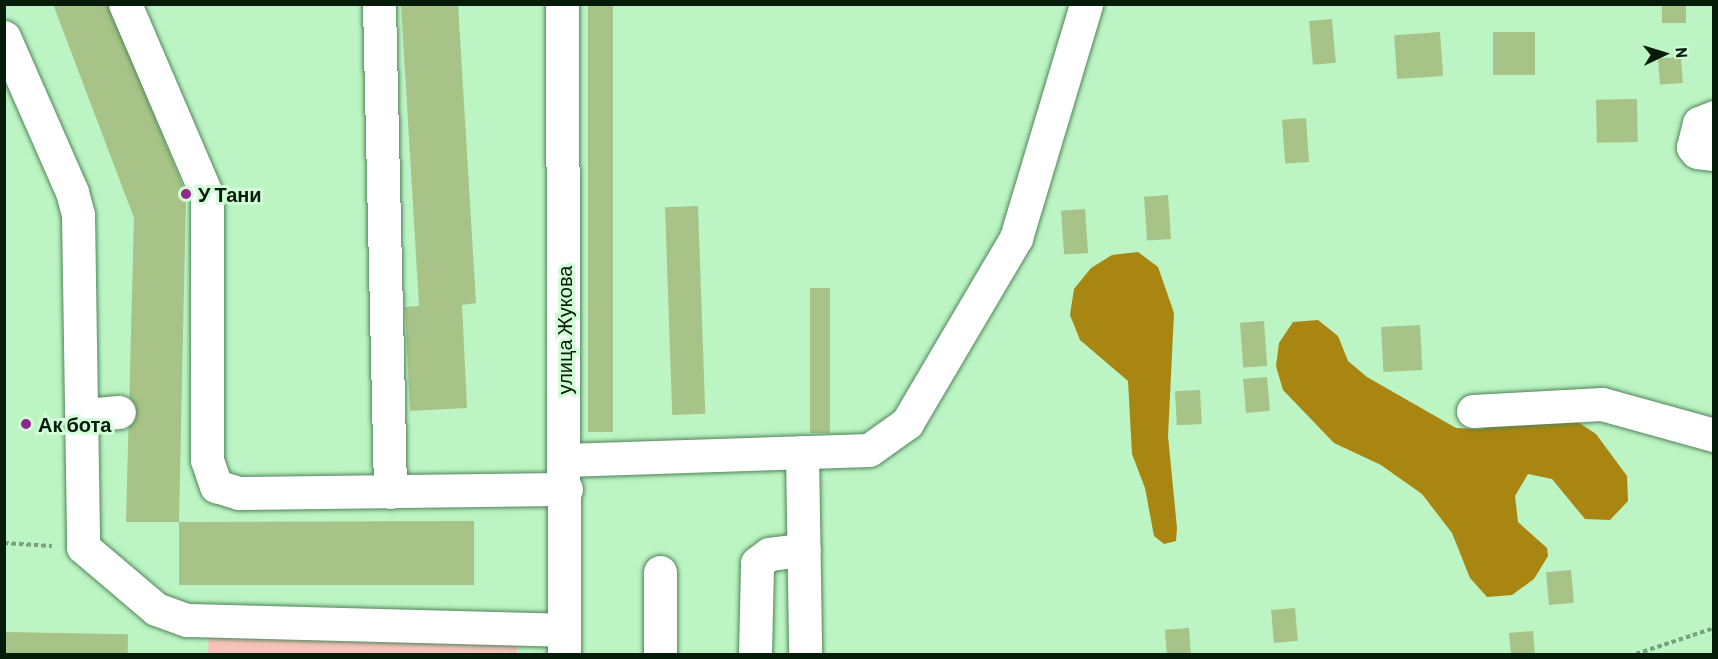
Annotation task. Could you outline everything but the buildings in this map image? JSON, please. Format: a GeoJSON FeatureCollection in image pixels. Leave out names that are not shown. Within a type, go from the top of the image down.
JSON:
{"type":"FeatureCollection","features":[{"type":"Feature","properties":{"kind":"street"},"geometry":{"type":"LineString","coordinates":[[125,4],[207,195],[197,411],[209,471],[222,489],[239,493],[390,492],[802,452],[869,450],[907,423],[1016,238],[1086,4]]}},
{"type":"Feature","properties":{"kind":"street"},"geometry":{"type":"LineString","coordinates":[[380,4],[390,492]]}},
{"type":"Feature","properties":{"kind":"street","name":"улица Жукова"},"geometry":{"type":"LineString","coordinates":[[562,4],[566,475],[564,642]]}},
{"type":"Feature","properties":{"kind":"street"},"geometry":{"type":"LineString","coordinates":[[4,37],[72,192],[78,215],[84,415],[82,547],[156,609],[187,620],[564,642]]}},
{"type":"Feature","properties":{"kind":"street"},"geometry":{"type":"LineString","coordinates":[[1713,117],[1699,123],[1693,147],[1697,152],[1713,154]]}},
{"type":"Feature","properties":{"kind":"street"},"geometry":{"type":"LineString","coordinates":[[1473,411],[1602,404],[1713,435]]}},
{"type":"Feature","properties":{"kind":"street"},"geometry":{"type":"LineString","coordinates":[[84,415],[119,412]]}},
{"type":"Feature","properties":{"kind":"street"},"geometry":{"type":"LineString","coordinates":[[802,452],[806,654]]}},
{"type":"Feature","properties":{"kind":"street"},"geometry":{"type":"LineString","coordinates":[[755,654],[757,562],[769,554],[804,550]]}},
{"type":"Feature","properties":{"kind":"street"},"geometry":{"type":"LineString","coordinates":[[660,572],[660,654]]}},
{"type":"Feature","properties":{"kind":"path"},"geometry":{"type":"LineString","coordinates":[[4,543],[82,547]]}},
{"type":"Feature","properties":{"kind":"path"},"geometry":{"type":"LineString","coordinates":[[1636,654],[1713,628]]}},
{"type":"Feature","properties":{"kind":"shaded area"},"geometry":{"type":"Polygon","coordinates":[[[1138,252],[1158,267],[1174,313],[1168,436],[1177,528],[1176,541],[1164,544],[1154,536],[1145,488],[1132,454],[1128,381],[1080,340],[1070,315],[1074,289],[1091,268],[1112,255],[1138,252]]]}},
{"type":"Feature","properties":{"kind":"shaded area"},"geometry":{"type":"Polygon","coordinates":[[[1318,320],[1338,336],[1348,361],[1367,377],[1456,428],[1480,429],[1527,417],[1575,420],[1596,434],[1627,476],[1628,501],[1610,520],[1585,519],[1552,479],[1528,474],[1515,496],[1518,522],[1547,548],[1548,556],[1534,579],[1512,595],[1487,597],[1470,578],[1452,533],[1422,494],[1381,465],[1334,443],[1283,390],[1276,366],[1279,343],[1293,322],[1318,320]]]}},
{"type":"Feature","properties":{"kind":"shaded area"},"geometry":{"type":"Polygon","coordinates":[[[209,630],[517,639],[517,654],[208,654],[209,630]]]}},
{"type":"Feature","properties":{"kind":"place","name":"У Тани"},"geometry":{"type":"Point","coordinates":[186,194]}},
{"type":"Feature","properties":{"kind":"place","name":"Ак бота"},"geometry":{"type":"Point","coordinates":[26,424]}}]}
